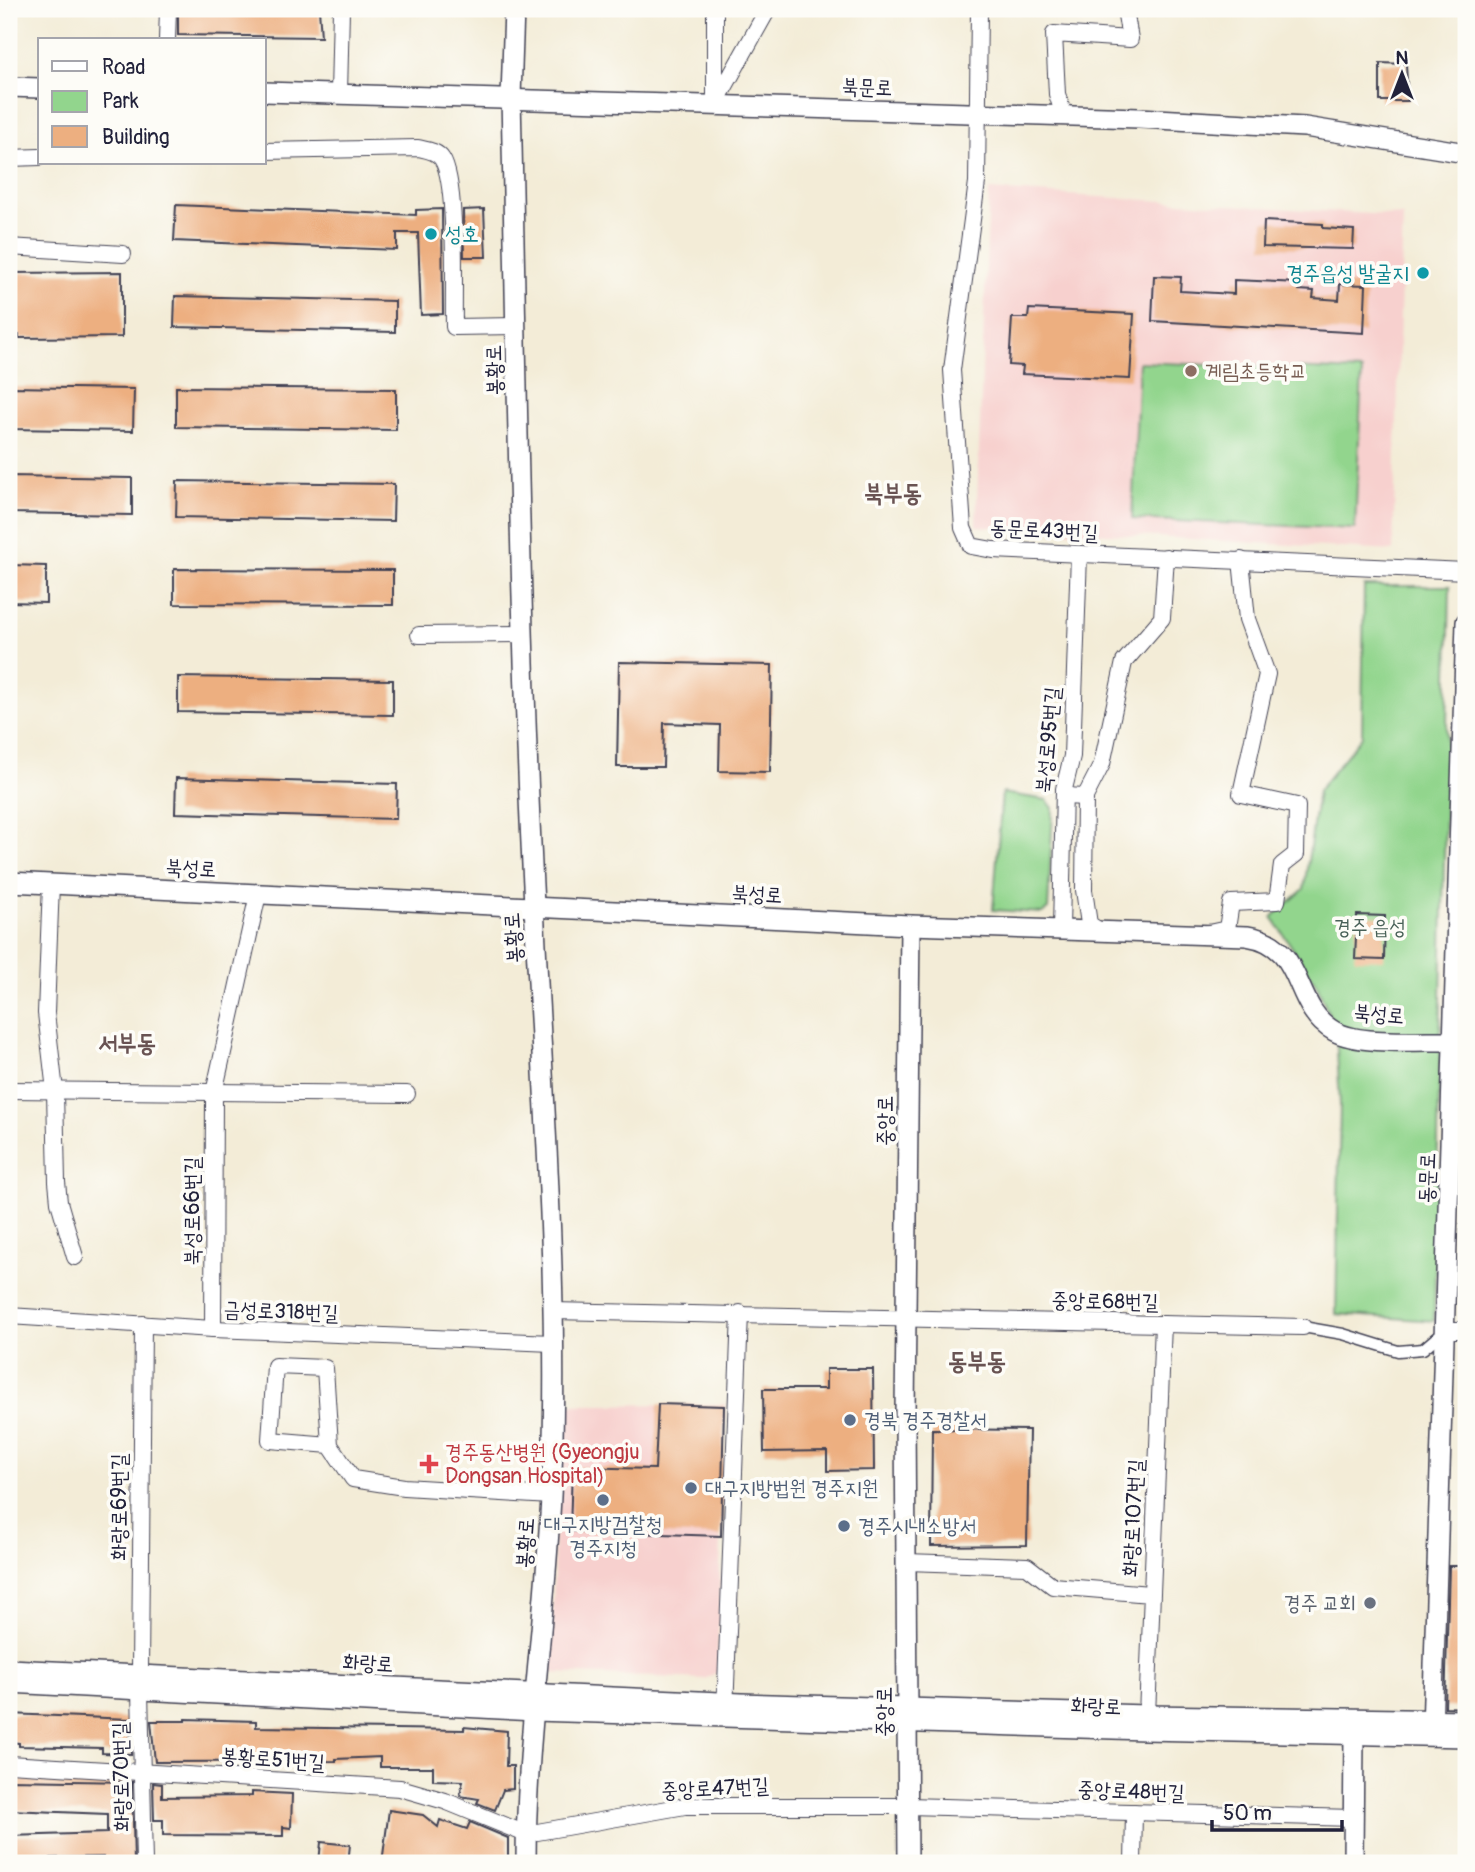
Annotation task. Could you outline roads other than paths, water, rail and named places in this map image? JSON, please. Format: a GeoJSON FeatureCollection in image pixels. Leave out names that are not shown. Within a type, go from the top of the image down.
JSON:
{"type":"FeatureCollection","features":[{"type":"Feature","properties":{"kind":"street"},"geometry":{"type":"LineString","coordinates":[[167,9],[167,38]]}},
{"type":"Feature","properties":{"kind":"street"},"geometry":{"type":"LineString","coordinates":[[339,94],[341,9]]}},
{"type":"Feature","properties":{"kind":"street","name":"봉황로"},"geometry":{"type":"LineString","coordinates":[[514,9],[512,97],[524,634],[534,906],[548,1133],[552,1311],[551,1496],[526,1863]]}},
{"type":"Feature","properties":{"kind":"street"},"geometry":{"type":"LineString","coordinates":[[715,9],[715,104]]}},
{"type":"Feature","properties":{"kind":"street"},"geometry":{"type":"LineString","coordinates":[[715,104],[768,9]]}},
{"type":"Feature","properties":{"kind":"street"},"geometry":{"type":"LineString","coordinates":[[979,9],[979,113]]}},
{"type":"Feature","properties":{"kind":"street"},"geometry":{"type":"LineString","coordinates":[[1063,116],[1057,94],[1054,34],[1130,39],[1125,9]]}},
{"type":"Feature","properties":{"kind":"street"},"geometry":{"type":"LineString","coordinates":[[9,87],[38,88]]}},
{"type":"Feature","properties":{"kind":"street","name":"북문로"},"geometry":{"type":"LineString","coordinates":[[266,92],[512,97],[1305,127],[1466,153]]}},
{"type":"Feature","properties":{"kind":"street","name":"동문로43번길"},"geometry":{"type":"LineString","coordinates":[[979,113],[977,183],[952,370],[962,528],[971,546],[993,550],[1466,571]]}},
{"type":"Feature","properties":{"kind":"street"},"geometry":{"type":"LineString","coordinates":[[266,152],[418,148],[434,152],[442,160],[450,184],[454,327],[516,326]]}},
{"type":"Feature","properties":{"kind":"street"},"geometry":{"type":"LineString","coordinates":[[9,158],[38,157]]}},
{"type":"Feature","properties":{"kind":"street"},"geometry":{"type":"LineString","coordinates":[[9,247],[123,254]]}},
{"type":"Feature","properties":{"kind":"street","name":"북성로95번길"},"geometry":{"type":"LineString","coordinates":[[1061,930],[1063,796],[1072,756],[1079,554]]}},
{"type":"Feature","properties":{"kind":"street"},"geometry":{"type":"LineString","coordinates":[[1100,931],[1089,924],[1084,890],[1085,797],[1102,764],[1124,662],[1161,618],[1166,557]]}},
{"type":"Feature","properties":{"kind":"street"},"geometry":{"type":"LineString","coordinates":[[1204,934],[1227,929],[1231,902],[1277,901],[1282,865],[1296,854],[1297,806],[1241,794],[1267,674],[1247,619],[1241,560]]}},
{"type":"Feature","properties":{"kind":"street","name":"동문로"},"geometry":{"type":"LineString","coordinates":[[1432,1727],[1445,1330],[1459,1130],[1454,1041],[1461,952],[1466,622]]}},
{"type":"Feature","properties":{"kind":"street"},"geometry":{"type":"LineString","coordinates":[[419,635],[524,634]]}},
{"type":"Feature","properties":{"kind":"street"},"geometry":{"type":"LineString","coordinates":[[1063,796],[1085,797]]}},
{"type":"Feature","properties":{"kind":"street","name":"북성로"},"geometry":{"type":"LineString","coordinates":[[9,882],[909,925],[1204,934],[1265,939],[1279,947],[1288,959],[1315,1016],[1336,1032],[1361,1038],[1454,1041]]}},
{"type":"Feature","properties":{"kind":"street"},"geometry":{"type":"LineString","coordinates":[[51,884],[47,1013],[55,1091],[59,1202],[75,1257]]}},
{"type":"Feature","properties":{"kind":"street","name":"북성로66번길"},"geometry":{"type":"LineString","coordinates":[[213,1329],[214,1093],[258,894]]}},
{"type":"Feature","properties":{"kind":"street","name":"중앙로"},"geometry":{"type":"LineString","coordinates":[[908,1863],[906,1317],[909,925]]}},
{"type":"Feature","properties":{"kind":"street"},"geometry":{"type":"LineString","coordinates":[[9,1090],[407,1094]]}},
{"type":"Feature","properties":{"kind":"street"},"geometry":{"type":"LineString","coordinates":[[552,1311],[906,1317]]}},
{"type":"Feature","properties":{"kind":"street"},"geometry":{"type":"LineString","coordinates":[[725,1710],[740,1313]]}},
{"type":"Feature","properties":{"kind":"street","name":"금성로318번길"},"geometry":{"type":"LineString","coordinates":[[9,1316],[213,1329],[552,1343]]}},
{"type":"Feature","properties":{"kind":"street","name":"중앙로68번길"},"geometry":{"type":"LineString","coordinates":[[906,1317],[1303,1327]]}},
{"type":"Feature","properties":{"kind":"street","name":"화랑로69번길"},"geometry":{"type":"LineString","coordinates":[[141,1682],[143,1324]]}},
{"type":"Feature","properties":{"kind":"street","name":"화랑로107번길"},"geometry":{"type":"LineString","coordinates":[[1147,1715],[1163,1324]]}},
{"type":"Feature","properties":{"kind":"street"},"geometry":{"type":"LineString","coordinates":[[1303,1327],[1343,1334],[1398,1351],[1423,1349],[1445,1330],[1466,1330]]}},
{"type":"Feature","properties":{"kind":"street"},"geometry":{"type":"LineString","coordinates":[[330,1445],[270,1440],[275,1366],[325,1368],[330,1445],[353,1479],[404,1487],[551,1496]]}},
{"type":"Feature","properties":{"kind":"street"},"geometry":{"type":"LineString","coordinates":[[906,1562],[1027,1566],[1053,1586],[1150,1594]]}},
{"type":"Feature","properties":{"kind":"street","name":"화랑로"},"geometry":{"type":"LineString","coordinates":[[9,1669],[141,1682],[536,1703],[1354,1734],[1432,1727],[1466,1720]]}},
{"type":"Feature","properties":{"kind":"street","name":"화랑로"},"geometry":{"type":"LineString","coordinates":[[9,1683],[141,1682]]}},
{"type":"Feature","properties":{"kind":"street","name":"화랑로70번길"},"geometry":{"type":"LineString","coordinates":[[141,1682],[144,1863]]}},
{"type":"Feature","properties":{"kind":"street","name":"화랑로"},"geometry":{"type":"LineString","coordinates":[[907,1716],[1147,1715],[1432,1727],[1466,1737]]}},
{"type":"Feature","properties":{"kind":"street"},"geometry":{"type":"LineString","coordinates":[[1353,1863],[1354,1734]]}},
{"type":"Feature","properties":{"kind":"street","name":"봉황로51번길"},"geometry":{"type":"LineString","coordinates":[[9,1764],[400,1788],[445,1801],[526,1834]]}},
{"type":"Feature","properties":{"kind":"street","name":"중앙로47번길"},"geometry":{"type":"LineString","coordinates":[[526,1834],[685,1806],[908,1806]]}},
{"type":"Feature","properties":{"kind":"street","name":"중앙로48번길"},"geometry":{"type":"LineString","coordinates":[[908,1806],[1353,1818]]}},
{"type":"Feature","properties":{"kind":"street"},"geometry":{"type":"LineString","coordinates":[[1133,1863],[1134,1812]]}},
{"type":"Feature","properties":{"kind":"place","name":"성호"},"geometry":{"type":"Point","coordinates":[431,234]}},
{"type":"Feature","properties":{"kind":"place","name":"경주읍성 발굴지"},"geometry":{"type":"Point","coordinates":[1423,273]}},
{"type":"Feature","properties":{"kind":"place","name":"계림초등학교"},"geometry":{"type":"Point","coordinates":[1191,371]}},
{"type":"Feature","properties":{"kind":"place","name":"경북 경주경찰서"},"geometry":{"type":"Point","coordinates":[850,1420]}},
{"type":"Feature","properties":{"kind":"place","name":"경주동산병원 (Gyeongju Dongsan Hospital)"},"geometry":{"type":"Point","coordinates":[429,1464]}},
{"type":"Feature","properties":{"kind":"place","name":"대구지방법원 경주지원"},"geometry":{"type":"Point","coordinates":[691,1488]}},
{"type":"Feature","properties":{"kind":"place","name":"대구지방검찰청 경주지청"},"geometry":{"type":"Point","coordinates":[603,1500]}},
{"type":"Feature","properties":{"kind":"place","name":"경주시내소방서"},"geometry":{"type":"Point","coordinates":[844,1526]}},
{"type":"Feature","properties":{"kind":"place","name":"경주 교회"},"geometry":{"type":"Point","coordinates":[1370,1603]}},
{"type":"Feature","properties":{"kind":"district","name":"북부동"},"geometry":{"type":"Point","coordinates":[893,493]}},
{"type":"Feature","properties":{"kind":"district","name":"서부동"},"geometry":{"type":"Point","coordinates":[127,1043]}},
{"type":"Feature","properties":{"kind":"district","name":"동부동"},"geometry":{"type":"Point","coordinates":[977,1361]}},
{"type":"Feature","properties":{"kind":"park label","name":"경주 읍성"},"geometry":{"type":"Point","coordinates":[1370,927]}}]}
